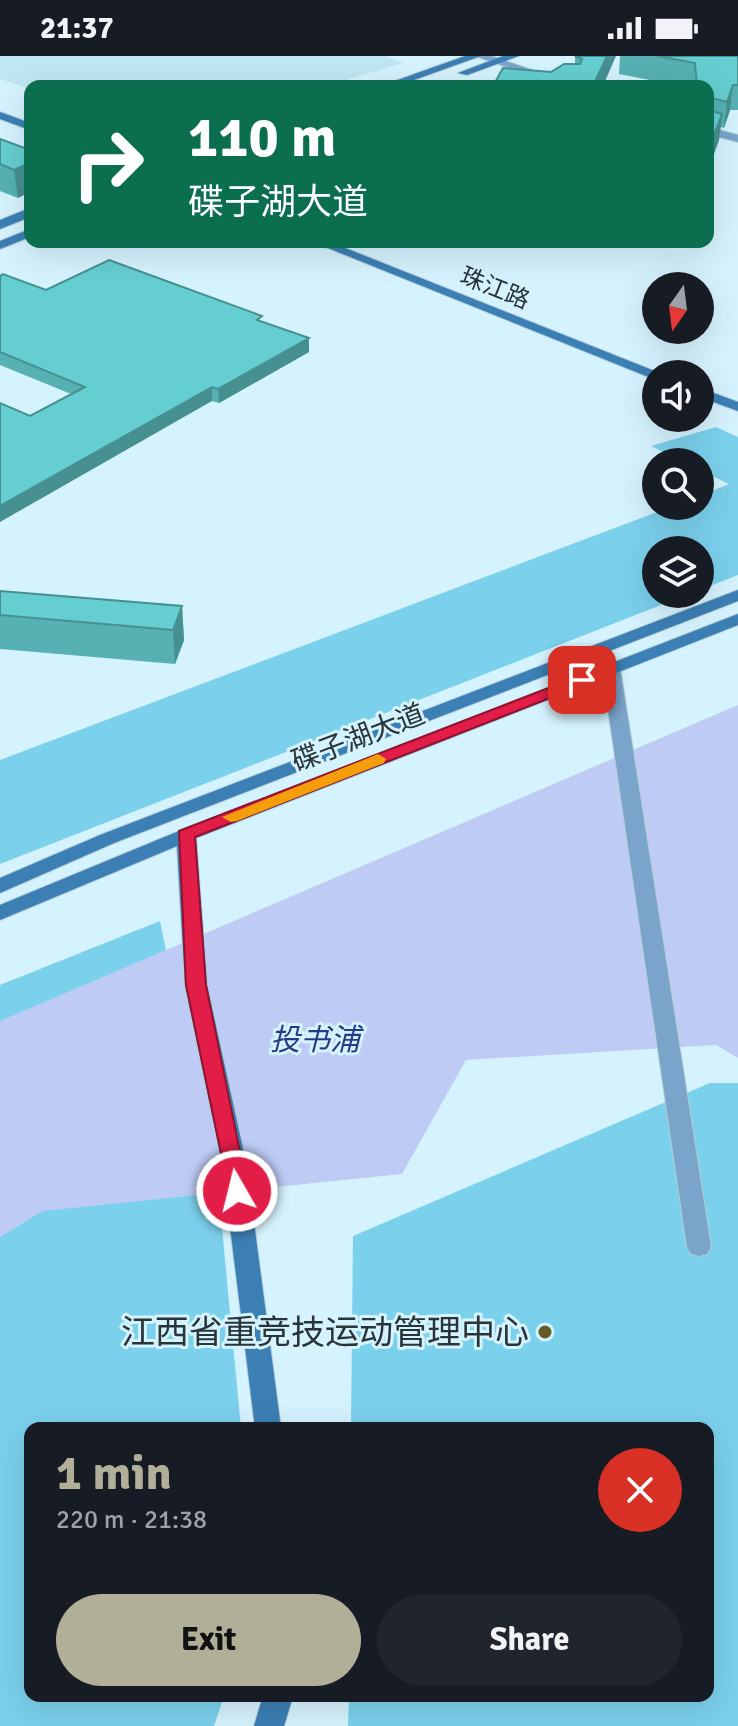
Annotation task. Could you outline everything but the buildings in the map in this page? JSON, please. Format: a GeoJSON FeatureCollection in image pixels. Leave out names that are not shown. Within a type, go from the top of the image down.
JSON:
{"type":"FeatureCollection","features":[{"type":"Feature","properties":{"kind":"main road"},"geometry":{"type":"LineString","coordinates":[[404,80],[478,56]]}},
{"type":"Feature","properties":{"kind":"main road"},"geometry":{"type":"LineString","coordinates":[[443,80],[514,56]]}},
{"type":"Feature","properties":{"kind":"main road"},"geometry":{"type":"LineString","coordinates":[[0,115],[24,125]]}},
{"type":"Feature","properties":{"kind":"main road"},"geometry":{"type":"LineString","coordinates":[[0,225],[24,215]]}},
{"type":"Feature","properties":{"kind":"main road"},"geometry":{"type":"LineString","coordinates":[[0,245],[24,235]]}},
{"type":"Feature","properties":{"kind":"main road","name":"珠江路"},"geometry":{"type":"LineString","coordinates":[[334,248],[642,369]]}},
{"type":"Feature","properties":{"kind":"main road"},"geometry":{"type":"LineString","coordinates":[[714,398],[738,407]]}},
{"type":"Feature","properties":{"kind":"main road","name":"碟子湖大道"},"geometry":{"type":"LineString","coordinates":[[0,886],[121,833],[738,595]]}},
{"type":"Feature","properties":{"kind":"main road","name":"碟子湖大道"},"geometry":{"type":"LineString","coordinates":[[0,913],[186,835],[738,619]]}},
{"type":"Feature","properties":{"kind":"main road"},"geometry":{"type":"LineString","coordinates":[[186,835],[196,985],[234,1162],[267,1422]]}},
{"type":"Feature","properties":{"kind":"main road"},"geometry":{"type":"LineString","coordinates":[[269,1726],[276,1702]]}},
{"type":"Feature","properties":{"kind":"street"},"geometry":{"type":"LineString","coordinates":[[478,56],[554,80]]}},
{"type":"Feature","properties":{"kind":"street"},"geometry":{"type":"LineString","coordinates":[[714,132],[738,139]]}},
{"type":"Feature","properties":{"kind":"street"},"geometry":{"type":"LineString","coordinates":[[611,668],[699,1247]]}},
{"type":"Feature","properties":{"kind":"shaded area"},"geometry":{"type":"Polygon","coordinates":[[[0,56],[386,56],[403,63],[345,80],[24,80],[24,87],[0,79],[0,56]]]}},
{"type":"Feature","properties":{"kind":"shaded area"},"geometry":{"type":"Polygon","coordinates":[[[714,428],[738,437],[738,575],[714,584],[714,536],[642,536],[642,608],[653,608],[0,864],[0,760],[642,518],[714,520],[714,490],[729,484],[714,477],[714,448],[651,446],[699,432],[714,432],[714,428]]]}},
{"type":"Feature","properties":{"kind":"shaded area"},"geometry":{"type":"Polygon","coordinates":[[[160,921],[222,1228],[240,1422],[24,1422],[24,1702],[222,1702],[214,1726],[0,1726],[0,985],[160,921]]]}},
{"type":"Feature","properties":{"kind":"shaded area","name":"江西省重竞技运动管理中心"},"geometry":{"type":"Polygon","coordinates":[[[710,1083],[738,1083],[738,1726],[348,1726],[349,1702],[714,1702],[714,1422],[351,1422],[353,1236],[710,1083]]]}},
{"type":"Feature","properties":{"kind":"water","name":"投书浦"},"geometry":{"type":"Polygon","coordinates":[[[738,705],[738,1058],[716,1045],[466,1060],[402,1174],[43,1211],[0,1237],[0,1021],[738,705]]]}},
{"type":"Feature","properties":{"kind":"slow traffic"},"geometry":{"type":"LineString","coordinates":[[231,817],[378,759]]}},
{"type":"Feature","properties":{"kind":"place","name":"江西省重竞技运动管理中心"},"geometry":{"type":"Point","coordinates":[545,1332]}},
{"type":"Feature","properties":{"kind":"route"},"geometry":{"type":"LineString","coordinates":[[237,1191],[234,1162],[196,985],[186,835],[582,680]]}}]}
